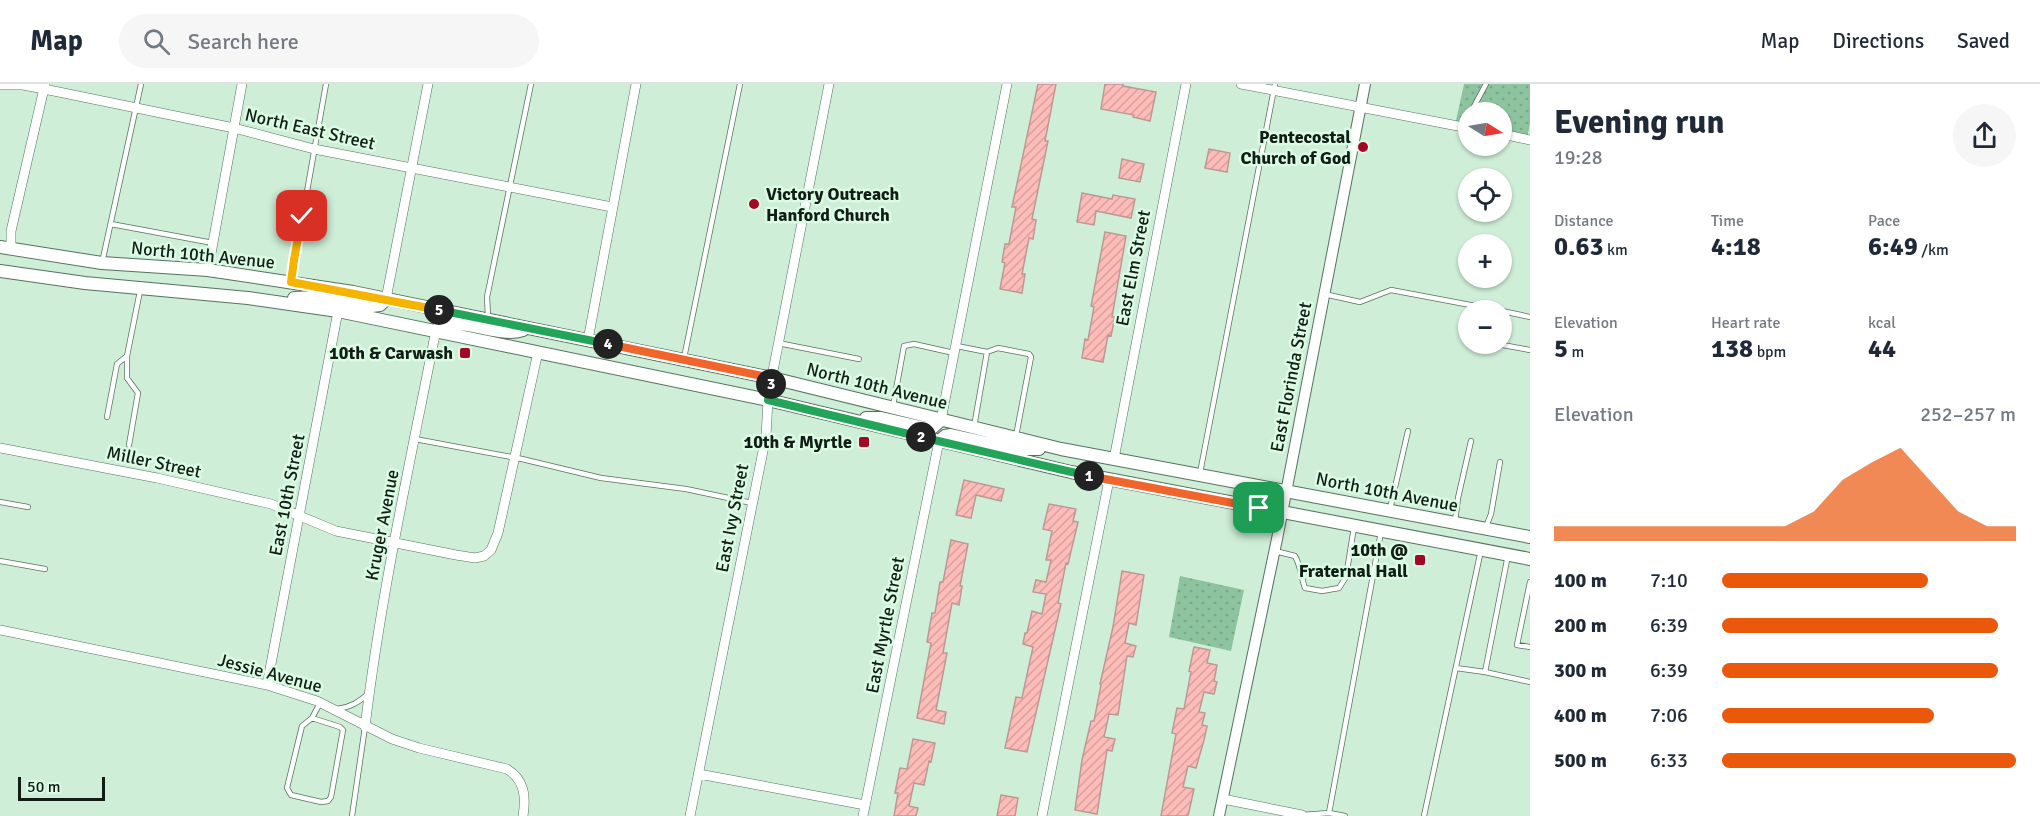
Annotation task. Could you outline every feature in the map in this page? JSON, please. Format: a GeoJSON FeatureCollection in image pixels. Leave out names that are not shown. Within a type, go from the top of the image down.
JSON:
{"type":"FeatureCollection","features":[{"type":"Feature","properties":{"kind":"main road","name":"North 10th Avenue"},"geometry":{"type":"LineString","coordinates":[[6,248],[102,263],[208,270],[386,299],[772,378],[1061,449],[1530,537]]}},
{"type":"Feature","properties":{"kind":"main road","name":"North 10th Avenue"},"geometry":{"type":"LineString","coordinates":[[0,271],[52,279],[275,301],[338,311],[768,400],[1109,480],[1530,559]]}},
{"type":"Feature","properties":{"kind":"main road"},"geometry":{"type":"LineString","coordinates":[[275,301],[317,297],[372,306],[386,299]]}},
{"type":"Feature","properties":{"kind":"main road"},"geometry":{"type":"LineString","coordinates":[[436,330],[452,323],[516,333],[530,328]]}},
{"type":"Feature","properties":{"kind":"main road"},"geometry":{"type":"LineString","coordinates":[[850,420],[881,418],[925,428],[932,428],[941,420]]}},
{"type":"Feature","properties":{"kind":"main road"},"geometry":{"type":"LineString","coordinates":[[939,441],[951,435],[1014,449],[1061,449]]}},
{"type":"Feature","properties":{"kind":"street"},"geometry":{"type":"LineString","coordinates":[[208,270],[242,84]]}},
{"type":"Feature","properties":{"kind":"street"},"geometry":{"type":"LineString","coordinates":[[386,299],[428,84]]}},
{"type":"Feature","properties":{"kind":"street"},"geometry":{"type":"LineString","coordinates":[[588,340],[636,84]]}},
{"type":"Feature","properties":{"kind":"street","name":"East Ivy Street"},"geometry":{"type":"LineString","coordinates":[[690,816],[766,436],[768,400],[778,343],[829,84]]}},
{"type":"Feature","properties":{"kind":"street"},"geometry":{"type":"LineString","coordinates":[[941,420],[1007,84]]}},
{"type":"Feature","properties":{"kind":"street","name":"East Elm Street"},"geometry":{"type":"LineString","coordinates":[[1114,459],[1185,84]]}},
{"type":"Feature","properties":{"kind":"street"},"geometry":{"type":"LineString","coordinates":[[1240,84],[1274,87],[1361,107],[1458,123]]}},
{"type":"Feature","properties":{"kind":"street","name":"East Florinda Street"},"geometry":{"type":"LineString","coordinates":[[1219,816],[1282,513],[1365,84]]}},
{"type":"Feature","properties":{"kind":"street","name":"North East Street"},"geometry":{"type":"LineString","coordinates":[[0,85],[45,86],[234,128],[314,149],[612,207]]}},
{"type":"Feature","properties":{"kind":"street"},"geometry":{"type":"LineString","coordinates":[[6,248],[45,86]]}},
{"type":"Feature","properties":{"kind":"street"},"geometry":{"type":"LineString","coordinates":[[1512,136],[1530,140]]}},
{"type":"Feature","properties":{"kind":"street","name":"East 10th Street"},"geometry":{"type":"LineString","coordinates":[[267,686],[338,311]]}},
{"type":"Feature","properties":{"kind":"street","name":"Kruger Avenue"},"geometry":{"type":"LineString","coordinates":[[365,727],[395,543],[436,330]]}},
{"type":"Feature","properties":{"kind":"street"},"geometry":{"type":"LineString","coordinates":[[514,458],[538,352]]}},
{"type":"Feature","properties":{"kind":"street","name":"East Myrtle Street"},"geometry":{"type":"LineString","coordinates":[[863,816],[939,441]]}},
{"type":"Feature","properties":{"kind":"street","name":"Miller Street"},"geometry":{"type":"LineString","coordinates":[[0,448],[157,478],[271,504],[336,531],[475,558],[488,554],[495,543],[514,458]]}},
{"type":"Feature","properties":{"kind":"street"},"geometry":{"type":"LineString","coordinates":[[1042,816],[1109,480]]}},
{"type":"Feature","properties":{"kind":"street","name":"Jessie Avenue"},"geometry":{"type":"LineString","coordinates":[[0,630],[299,694],[392,739],[419,748],[507,769],[519,780],[524,792],[523,816]]}},
{"type":"Feature","properties":{"kind":"street"},"geometry":{"type":"LineString","coordinates":[[699,774],[866,805]]}},
{"type":"Feature","properties":{"kind":"street"},"geometry":{"type":"LineString","coordinates":[[1223,799],[1302,815]]}},
{"type":"Feature","properties":{"kind":"lane"},"geometry":{"type":"LineString","coordinates":[[102,263],[141,84]]}},
{"type":"Feature","properties":{"kind":"lane"},"geometry":{"type":"LineString","coordinates":[[291,282],[326,84]]}},
{"type":"Feature","properties":{"kind":"lane"},"geometry":{"type":"LineString","coordinates":[[488,319],[487,297],[531,84]]}},
{"type":"Feature","properties":{"kind":"lane"},"geometry":{"type":"LineString","coordinates":[[684,360],[740,84]]}},
{"type":"Feature","properties":{"kind":"lane"},"geometry":{"type":"LineString","coordinates":[[1476,102],[1486,84]]}},
{"type":"Feature","properties":{"kind":"lane"},"geometry":{"type":"LineString","coordinates":[[1200,476],[1274,87]]}},
{"type":"Feature","properties":{"kind":"lane"},"geometry":{"type":"LineString","coordinates":[[111,224],[213,243]]}},
{"type":"Feature","properties":{"kind":"lane"},"geometry":{"type":"LineString","coordinates":[[129,445],[138,393],[127,378],[126,356],[140,288]]}},
{"type":"Feature","properties":{"kind":"lane"},"geometry":{"type":"LineString","coordinates":[[1324,294],[1360,302],[1391,290],[1458,303]]}},
{"type":"Feature","properties":{"kind":"lane"},"geometry":{"type":"LineString","coordinates":[[1512,314],[1530,317]]}},
{"type":"Feature","properties":{"kind":"lane"},"geometry":{"type":"LineString","coordinates":[[778,343],[859,358]]}},
{"type":"Feature","properties":{"kind":"lane"},"geometry":{"type":"LineString","coordinates":[[893,408],[904,346],[914,344],[987,352],[998,348],[1029,354],[1031,357],[1015,439]]}},
{"type":"Feature","properties":{"kind":"lane"},"geometry":{"type":"LineString","coordinates":[[1512,347],[1530,350]]}},
{"type":"Feature","properties":{"kind":"lane"},"geometry":{"type":"LineString","coordinates":[[974,429],[987,352]]}},
{"type":"Feature","properties":{"kind":"lane"},"geometry":{"type":"LineString","coordinates":[[106,417],[117,364],[126,356]]}},
{"type":"Feature","properties":{"kind":"lane"},"geometry":{"type":"LineString","coordinates":[[1389,511],[1408,431]]}},
{"type":"Feature","properties":{"kind":"lane"},"geometry":{"type":"LineString","coordinates":[[415,439],[601,478],[686,489],[752,504]]}},
{"type":"Feature","properties":{"kind":"lane"},"geometry":{"type":"LineString","coordinates":[[1455,524],[1458,498],[1471,441]]}},
{"type":"Feature","properties":{"kind":"lane"},"geometry":{"type":"LineString","coordinates":[[1485,529],[1491,514],[1500,462]]}},
{"type":"Feature","properties":{"kind":"lane"},"geometry":{"type":"LineString","coordinates":[[0,502],[28,507]]}},
{"type":"Feature","properties":{"kind":"lane"},"geometry":{"type":"LineString","coordinates":[[1274,551],[1295,556],[1301,567],[1305,588],[1322,591],[1339,588],[1346,577],[1354,527]]}},
{"type":"Feature","properties":{"kind":"lane"},"geometry":{"type":"LineString","coordinates":[[1329,813],[1381,532]]}},
{"type":"Feature","properties":{"kind":"lane"},"geometry":{"type":"LineString","coordinates":[[1424,816],[1481,550]]}},
{"type":"Feature","properties":{"kind":"lane"},"geometry":{"type":"LineString","coordinates":[[1485,672],[1508,555]]}},
{"type":"Feature","properties":{"kind":"lane"},"geometry":{"type":"LineString","coordinates":[[0,561],[45,569]]}},
{"type":"Feature","properties":{"kind":"lane"},"geometry":{"type":"LineString","coordinates":[[1530,582],[1517,645],[1530,646]]}},
{"type":"Feature","properties":{"kind":"lane"},"geometry":{"type":"LineString","coordinates":[[1456,668],[1530,682]]}},
{"type":"Feature","properties":{"kind":"lane"},"geometry":{"type":"LineString","coordinates":[[335,710],[358,703],[369,693]]}},
{"type":"Feature","properties":{"kind":"lane"},"geometry":{"type":"LineString","coordinates":[[312,718],[343,730],[331,797],[328,801],[321,802],[291,795],[287,788],[302,726],[312,718],[320,703]]}},
{"type":"Feature","properties":{"kind":"lane"},"geometry":{"type":"LineString","coordinates":[[352,816],[365,727]]}},
{"type":"Feature","properties":{"kind":"lane"},"geometry":{"type":"LineString","coordinates":[[1302,815],[1329,813],[1344,816]]}},
{"type":"Feature","properties":{"kind":"green space"},"geometry":{"type":"Polygon","coordinates":[[[1464,84],[1530,84],[1530,124],[1527,139],[1512,136],[1512,102],[1460,102],[1464,84]]]}},
{"type":"Feature","properties":{"kind":"green space"},"geometry":{"type":"Polygon","coordinates":[[[1180,576],[1244,590],[1231,651],[1169,637],[1180,576]]]}},
{"type":"Feature","properties":{"kind":"building"},"geometry":{"type":"Polygon","coordinates":[[[1038,84],[1056,84],[1045,141],[1048,141],[1032,219],[1036,220],[1033,239],[1029,238],[1022,274],[1025,274],[1022,293],[1000,289],[1005,263],[1002,262],[1005,244],[1009,244],[1016,207],[1012,207],[1038,84]]]}},
{"type":"Feature","properties":{"kind":"building"},"geometry":{"type":"Polygon","coordinates":[[[1105,84],[1123,84],[1123,86],[1156,92],[1150,121],[1133,117],[1134,115],[1101,109],[1105,84]]]}},
{"type":"Feature","properties":{"kind":"building"},"geometry":{"type":"Polygon","coordinates":[[[1209,149],[1230,153],[1227,172],[1205,168],[1209,149]]]}},
{"type":"Feature","properties":{"kind":"building"},"geometry":{"type":"Polygon","coordinates":[[[1122,159],[1144,164],[1140,182],[1119,178],[1122,159]]]}},
{"type":"Feature","properties":{"kind":"building"},"geometry":{"type":"Polygon","coordinates":[[[1082,193],[1112,199],[1113,195],[1135,199],[1131,218],[1096,211],[1094,225],[1077,222],[1082,193]]]}},
{"type":"Feature","properties":{"kind":"building"},"geometry":{"type":"Polygon","coordinates":[[[1105,232],[1126,236],[1112,317],[1115,317],[1111,336],[1108,335],[1103,362],[1082,358],[1085,339],[1088,340],[1094,307],[1091,306],[1105,232]]]}},
{"type":"Feature","properties":{"kind":"building"},"geometry":{"type":"Polygon","coordinates":[[[964,480],[1004,489],[1001,501],[976,495],[971,518],[956,515],[964,480]]]}},
{"type":"Feature","properties":{"kind":"building"},"geometry":{"type":"Polygon","coordinates":[[[1049,504],[1076,509],[1073,521],[1078,522],[1068,564],[1066,563],[1058,603],[1061,604],[1027,752],[1005,748],[1016,697],[1022,698],[1033,647],[1023,644],[1025,633],[1027,633],[1032,611],[1042,614],[1046,594],[1033,592],[1036,580],[1046,582],[1051,560],[1046,560],[1052,531],[1043,529],[1049,504]]]}},
{"type":"Feature","properties":{"kind":"building"},"geometry":{"type":"Polygon","coordinates":[[[951,540],[968,544],[959,605],[952,603],[943,653],[947,653],[936,710],[946,712],[944,724],[917,718],[931,643],[927,642],[932,613],[935,613],[951,540]]]}},
{"type":"Feature","properties":{"kind":"building"},"geometry":{"type":"Polygon","coordinates":[[[1122,571],[1144,575],[1136,625],[1129,623],[1125,643],[1136,646],[1133,657],[1127,656],[1118,715],[1109,714],[1104,737],[1115,739],[1112,751],[1107,750],[1097,814],[1075,810],[1082,760],[1091,721],[1094,721],[1122,571]]]}},
{"type":"Feature","properties":{"kind":"building"},"geometry":{"type":"Polygon","coordinates":[[[1194,647],[1210,650],[1207,663],[1217,665],[1214,681],[1217,682],[1214,694],[1204,692],[1199,712],[1205,713],[1202,725],[1207,726],[1196,768],[1188,766],[1183,787],[1194,789],[1188,816],[1161,816],[1176,734],[1172,733],[1177,708],[1184,709],[1194,647]]]}},
{"type":"Feature","properties":{"kind":"building"},"geometry":{"type":"Polygon","coordinates":[[[913,739],[935,743],[931,762],[929,761],[924,785],[914,783],[909,806],[918,808],[916,816],[894,816],[898,793],[895,793],[900,768],[907,769],[913,739]]]}},
{"type":"Feature","properties":{"kind":"building"},"geometry":{"type":"Polygon","coordinates":[[[1001,795],[1018,798],[1015,816],[997,816],[1001,795]]]}},
{"type":"Feature","properties":{"kind":"place","name":"Pentecostal Church of God"},"geometry":{"type":"Point","coordinates":[1363,147]}},
{"type":"Feature","properties":{"kind":"place","name":"Victory Outreach Hanford Church"},"geometry":{"type":"Point","coordinates":[754,204]}},
{"type":"Feature","properties":{"kind":"place","name":"10th & Carwash"},"geometry":{"type":"Point","coordinates":[465,353]}},
{"type":"Feature","properties":{"kind":"place","name":"10th & Myrtle"},"geometry":{"type":"Point","coordinates":[864,442]}},
{"type":"Feature","properties":{"kind":"place","name":"10th @ Fraternal Hall"},"geometry":{"type":"Point","coordinates":[1420,560]}},
{"type":"Feature","properties":{"kind":"route"},"geometry":{"type":"LineString","coordinates":[[302,216],[291,282],[353,292],[772,378],[768,400],[1071,472],[1259,508]]}}]}
